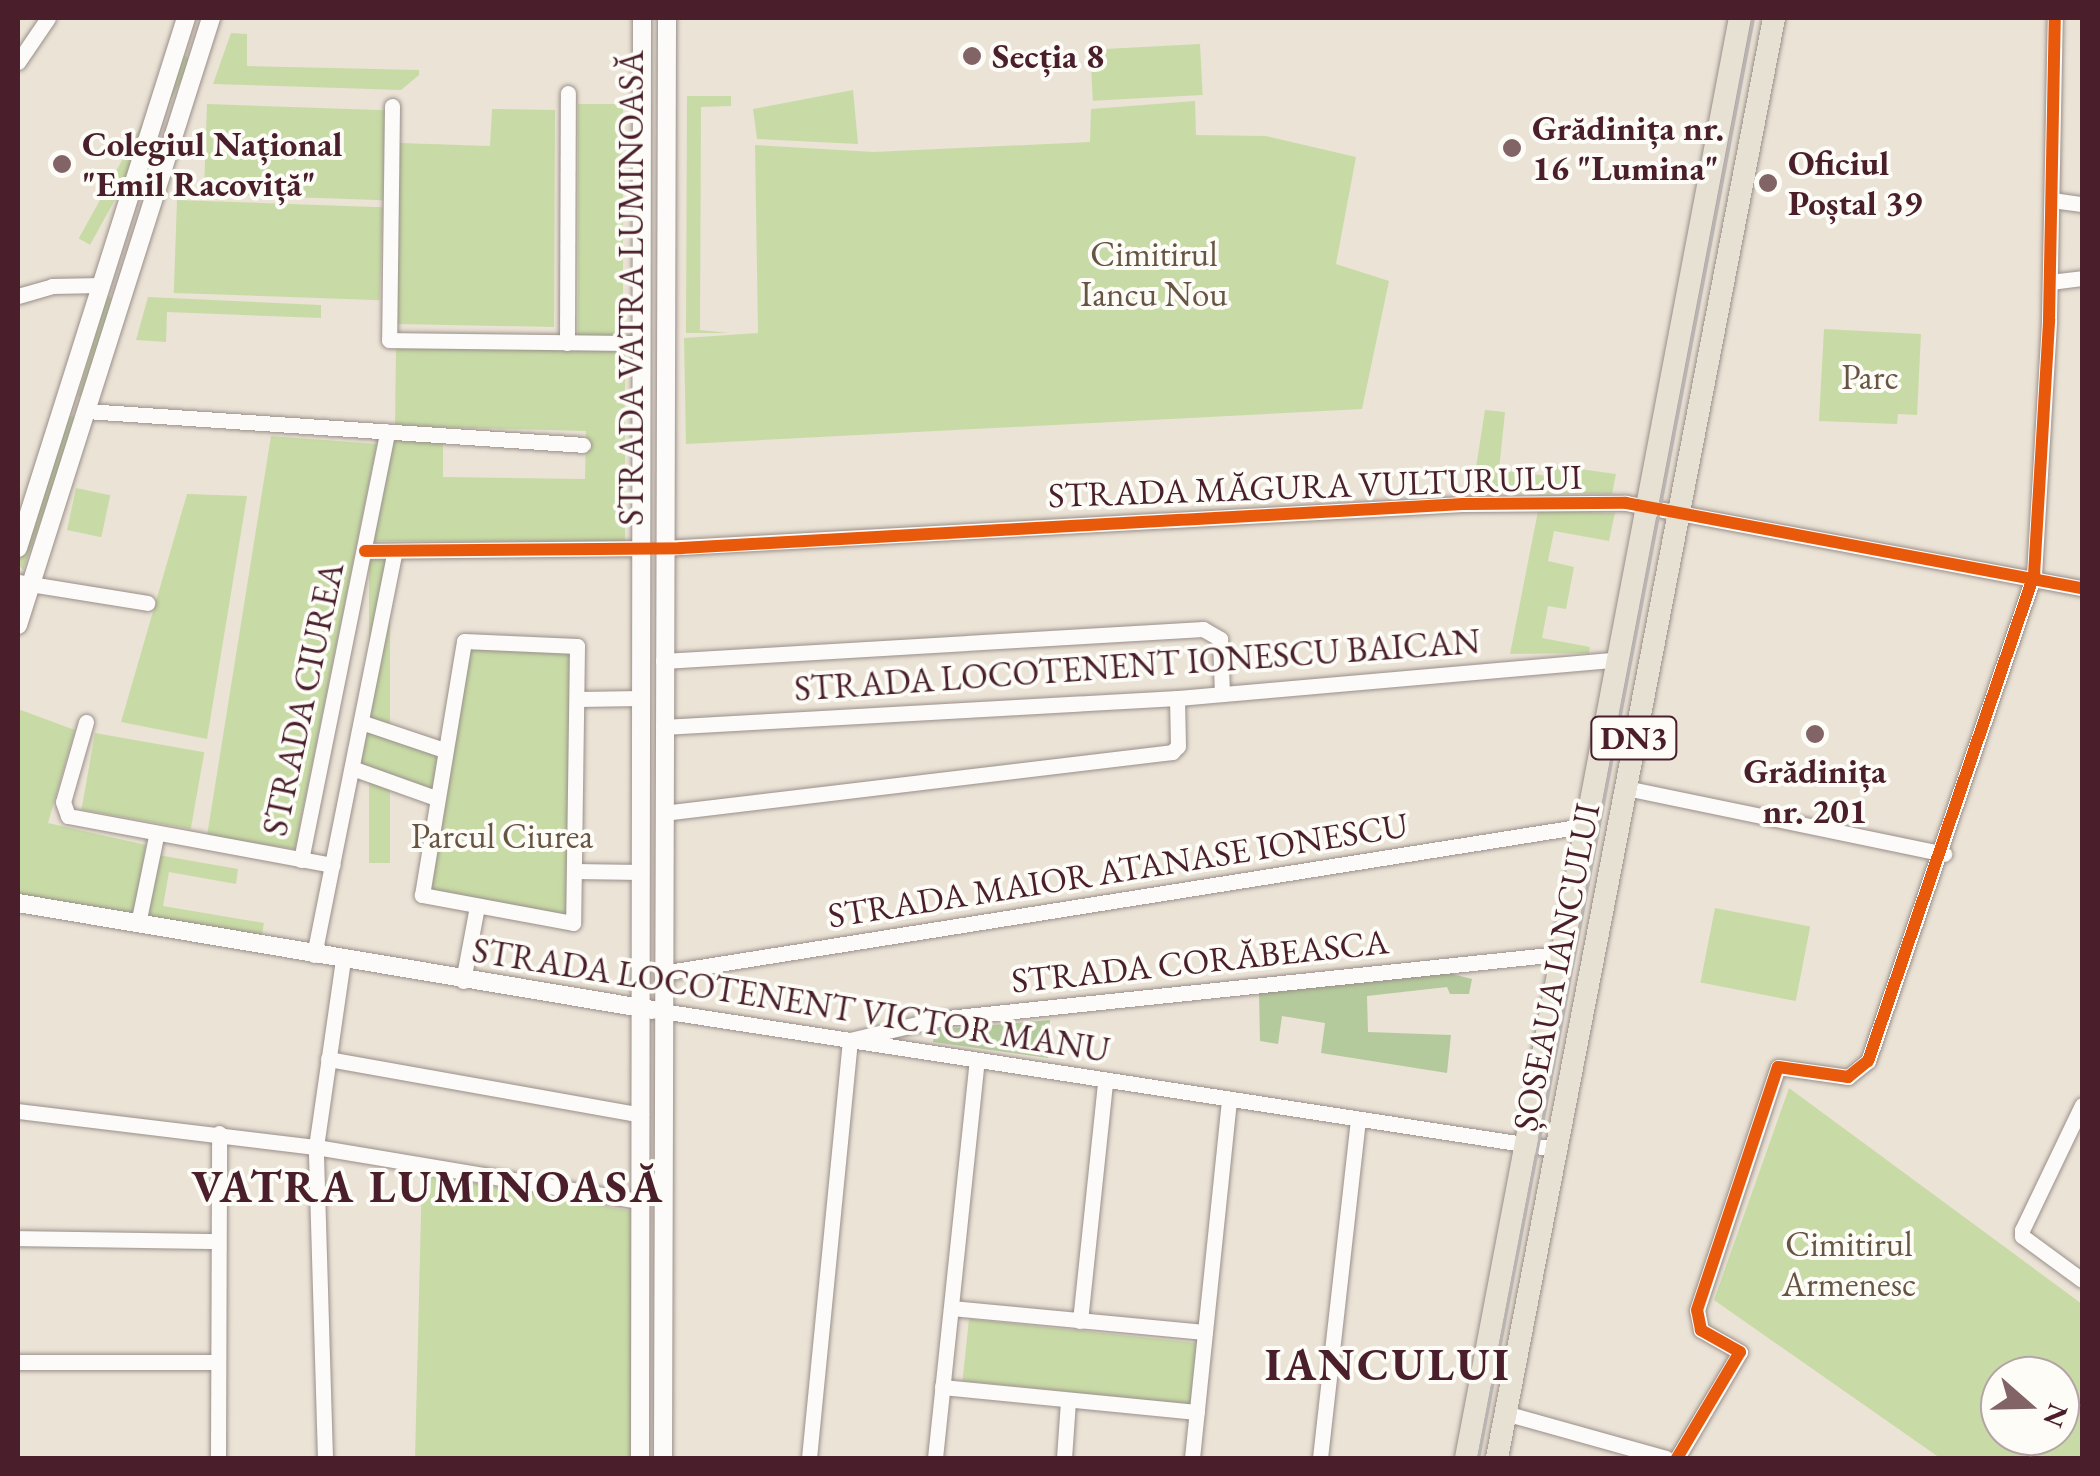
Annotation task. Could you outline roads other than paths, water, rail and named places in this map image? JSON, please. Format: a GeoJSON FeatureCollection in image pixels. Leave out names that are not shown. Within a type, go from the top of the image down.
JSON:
{"type":"FeatureCollection","features":[{"type":"Feature","properties":{"kind":"main road","name":"ȘOSEAUA IANCULUI"},"geometry":{"type":"LineString","coordinates":[[1466,1458],[1644,504],[1740,18]]}},
{"type":"Feature","properties":{"kind":"main road","name":"ȘOSEAUA IANCULUI"},"geometry":{"type":"LineString","coordinates":[[1497,1458],[1774,18]]}},
{"type":"Feature","properties":{"kind":"street"},"geometry":{"type":"LineString","coordinates":[[18,62],[48,18]]}},
{"type":"Feature","properties":{"kind":"street"},"geometry":{"type":"LineString","coordinates":[[18,548],[186,18]]}},
{"type":"Feature","properties":{"kind":"street"},"geometry":{"type":"LineString","coordinates":[[18,625],[24,584],[86,411],[211,18]]}},
{"type":"Feature","properties":{"kind":"street","name":"STRADA VATRA LUMINOASĂ"},"geometry":{"type":"LineString","coordinates":[[640,1458],[642,18]]}},
{"type":"Feature","properties":{"kind":"street","name":"STRADA VATRA LUMINOASĂ"},"geometry":{"type":"LineString","coordinates":[[663,1458],[666,18]]}},
{"type":"Feature","properties":{"kind":"street"},"geometry":{"type":"LineString","coordinates":[[1677,1458],[1740,1352],[1701,1330],[1697,1310],[1778,1067],[1848,1077],[1864,1068],[1944,854],[2034,575],[2050,282],[2055,18]]}},
{"type":"Feature","properties":{"kind":"street"},"geometry":{"type":"LineString","coordinates":[[567,343],[568,92]]}},
{"type":"Feature","properties":{"kind":"street"},"geometry":{"type":"LineString","coordinates":[[392,106],[389,340],[642,343]]}},
{"type":"Feature","properties":{"kind":"street"},"geometry":{"type":"LineString","coordinates":[[2052,200],[2082,204]]}},
{"type":"Feature","properties":{"kind":"street"},"geometry":{"type":"LineString","coordinates":[[2050,282],[2082,278]]}},
{"type":"Feature","properties":{"kind":"street"},"geometry":{"type":"LineString","coordinates":[[18,296],[52,286],[101,286],[124,292]]}},
{"type":"Feature","properties":{"kind":"street"},"geometry":{"type":"LineString","coordinates":[[63,405],[86,411],[582,445]]}},
{"type":"Feature","properties":{"kind":"street","name":"STRADA CIUREA"},"geometry":{"type":"LineString","coordinates":[[301,860],[387,432]]}},
{"type":"Feature","properties":{"kind":"street","name":"STRADA MĂGURA VULTURULUI"},"geometry":{"type":"LineString","coordinates":[[663,548],[1462,504],[1644,504],[2034,575],[2082,588]]}},
{"type":"Feature","properties":{"kind":"street"},"geometry":{"type":"LineString","coordinates":[[641,548],[663,548]]}},
{"type":"Feature","properties":{"kind":"street","name":"STRADA CIUREA"},"geometry":{"type":"LineString","coordinates":[[364,551],[641,548]]}},
{"type":"Feature","properties":{"kind":"street","name":"STRADA CIUREA"},"geometry":{"type":"LineString","coordinates":[[314,955],[395,551]]}},
{"type":"Feature","properties":{"kind":"street"},"geometry":{"type":"LineString","coordinates":[[24,584],[147,603]]}},
{"type":"Feature","properties":{"kind":"street"},"geometry":{"type":"LineString","coordinates":[[663,661],[1203,629],[1220,639],[1222,694]]}},
{"type":"Feature","properties":{"kind":"street"},"geometry":{"type":"LineString","coordinates":[[464,641],[577,646],[578,699],[573,923],[422,895],[464,641]]}},
{"type":"Feature","properties":{"kind":"street","name":"STRADA LOCOTENENT IONESCU BAICAN"},"geometry":{"type":"LineString","coordinates":[[662,727],[1176,698],[1615,660]]}},
{"type":"Feature","properties":{"kind":"street"},"geometry":{"type":"LineString","coordinates":[[578,699],[641,698]]}},
{"type":"Feature","properties":{"kind":"street"},"geometry":{"type":"LineString","coordinates":[[662,813],[1172,752],[1178,746],[1176,698]]}},
{"type":"Feature","properties":{"kind":"street"},"geometry":{"type":"LineString","coordinates":[[86,722],[63,802],[68,816],[156,836],[332,865]]}},
{"type":"Feature","properties":{"kind":"street","name":"STRADA CIUREA"},"geometry":{"type":"LineString","coordinates":[[361,722],[444,750]]}},
{"type":"Feature","properties":{"kind":"street","name":"STRADA CIUREA"},"geometry":{"type":"LineString","coordinates":[[352,768],[436,798]]}},
{"type":"Feature","properties":{"kind":"street"},"geometry":{"type":"LineString","coordinates":[[1626,788],[1944,854]]}},
{"type":"Feature","properties":{"kind":"street","name":"STRADA MAIOR ATANASE IONESCU"},"geometry":{"type":"LineString","coordinates":[[662,973],[1583,826]]}},
{"type":"Feature","properties":{"kind":"street"},"geometry":{"type":"LineString","coordinates":[[138,924],[156,836]]}},
{"type":"Feature","properties":{"kind":"street"},"geometry":{"type":"LineString","coordinates":[[574,871],[641,872]]}},
{"type":"Feature","properties":{"kind":"street","name":"STRADA LOCOTENENT VICTOR MANU"},"geometry":{"type":"LineString","coordinates":[[18,903],[641,1010],[662,1010],[1105,1083],[1556,1149]]}},
{"type":"Feature","properties":{"kind":"street"},"geometry":{"type":"LineString","coordinates":[[463,981],[477,906]]}},
{"type":"Feature","properties":{"kind":"street","name":"STRADA CORĂBEASCA"},"geometry":{"type":"LineString","coordinates":[[850,1040],[938,1019],[1560,954]]}},
{"type":"Feature","properties":{"kind":"street"},"geometry":{"type":"LineString","coordinates":[[324,1458],[316,1147],[343,960]]}},
{"type":"Feature","properties":{"kind":"street"},"geometry":{"type":"LineString","coordinates":[[809,1458],[850,1040]]}},
{"type":"Feature","properties":{"kind":"street"},"geometry":{"type":"LineString","coordinates":[[328,1059],[641,1116]]}},
{"type":"Feature","properties":{"kind":"street"},"geometry":{"type":"LineString","coordinates":[[936,1458],[977,1061]]}},
{"type":"Feature","properties":{"kind":"street"},"geometry":{"type":"LineString","coordinates":[[1080,1320],[1105,1083]]}},
{"type":"Feature","properties":{"kind":"street"},"geometry":{"type":"LineString","coordinates":[[1192,1458],[1230,1101]]}},
{"type":"Feature","properties":{"kind":"street"},"geometry":{"type":"LineString","coordinates":[[2082,1105],[2022,1236],[2082,1280]]}},
{"type":"Feature","properties":{"kind":"street"},"geometry":{"type":"LineString","coordinates":[[18,1111],[316,1147],[640,1201]]}},
{"type":"Feature","properties":{"kind":"street"},"geometry":{"type":"LineString","coordinates":[[1320,1458],[1358,1120]]}},
{"type":"Feature","properties":{"kind":"street"},"geometry":{"type":"LineString","coordinates":[[218,1134],[218,1458]]}},
{"type":"Feature","properties":{"kind":"street"},"geometry":{"type":"LineString","coordinates":[[18,1238],[218,1242]]}},
{"type":"Feature","properties":{"kind":"street"},"geometry":{"type":"LineString","coordinates":[[951,1308],[1205,1332]]}},
{"type":"Feature","properties":{"kind":"street"},"geometry":{"type":"LineString","coordinates":[[18,1362],[218,1362]]}},
{"type":"Feature","properties":{"kind":"street"},"geometry":{"type":"LineString","coordinates":[[942,1387],[1197,1412]]}},
{"type":"Feature","properties":{"kind":"street"},"geometry":{"type":"LineString","coordinates":[[1064,1458],[1068,1401]]}},
{"type":"Feature","properties":{"kind":"street"},"geometry":{"type":"LineString","coordinates":[[1505,1413],[1666,1458]]}},
{"type":"Feature","properties":{"kind":"street"},"geometry":{"type":"LineString","coordinates":[[1604,1458],[1607,1440]]}},
{"type":"Feature","properties":{"kind":"tram line"},"geometry":{"type":"LineString","coordinates":[[1478,1458],[1753,18]]}},
{"type":"Feature","properties":{"kind":"place","name":"Secția 8"},"geometry":{"type":"Point","coordinates":[972,56]}},
{"type":"Feature","properties":{"kind":"place","name":"Grădinița nr. 16 \"Lumina\""},"geometry":{"type":"Point","coordinates":[1512,148]}},
{"type":"Feature","properties":{"kind":"place","name":"Colegiul Național \"Emil Racoviță\""},"geometry":{"type":"Point","coordinates":[62,164]}},
{"type":"Feature","properties":{"kind":"place","name":"Oficiul Poștal 39"},"geometry":{"type":"Point","coordinates":[1768,183]}},
{"type":"Feature","properties":{"kind":"place","name":"Grădinița nr. 201"},"geometry":{"type":"Point","coordinates":[1815,734]}},
{"type":"Feature","properties":{"kind":"district","name":"VATRA LUMINOASĂ"},"geometry":{"type":"Point","coordinates":[428,1187]}},
{"type":"Feature","properties":{"kind":"district","name":"IANCULUI"},"geometry":{"type":"Point","coordinates":[1388,1365]}},
{"type":"Feature","properties":{"kind":"park label","name":"Cimitirul Iancu Nou"},"geometry":{"type":"Point","coordinates":[1154,274]}},
{"type":"Feature","properties":{"kind":"park label","name":"Parc"},"geometry":{"type":"Point","coordinates":[1870,377]}},
{"type":"Feature","properties":{"kind":"park label","name":"Parcul Ciurea"},"geometry":{"type":"Point","coordinates":[502,836]}},
{"type":"Feature","properties":{"kind":"park label","name":"Cimitirul Armenesc"},"geometry":{"type":"Point","coordinates":[1849,1264]}}]}
